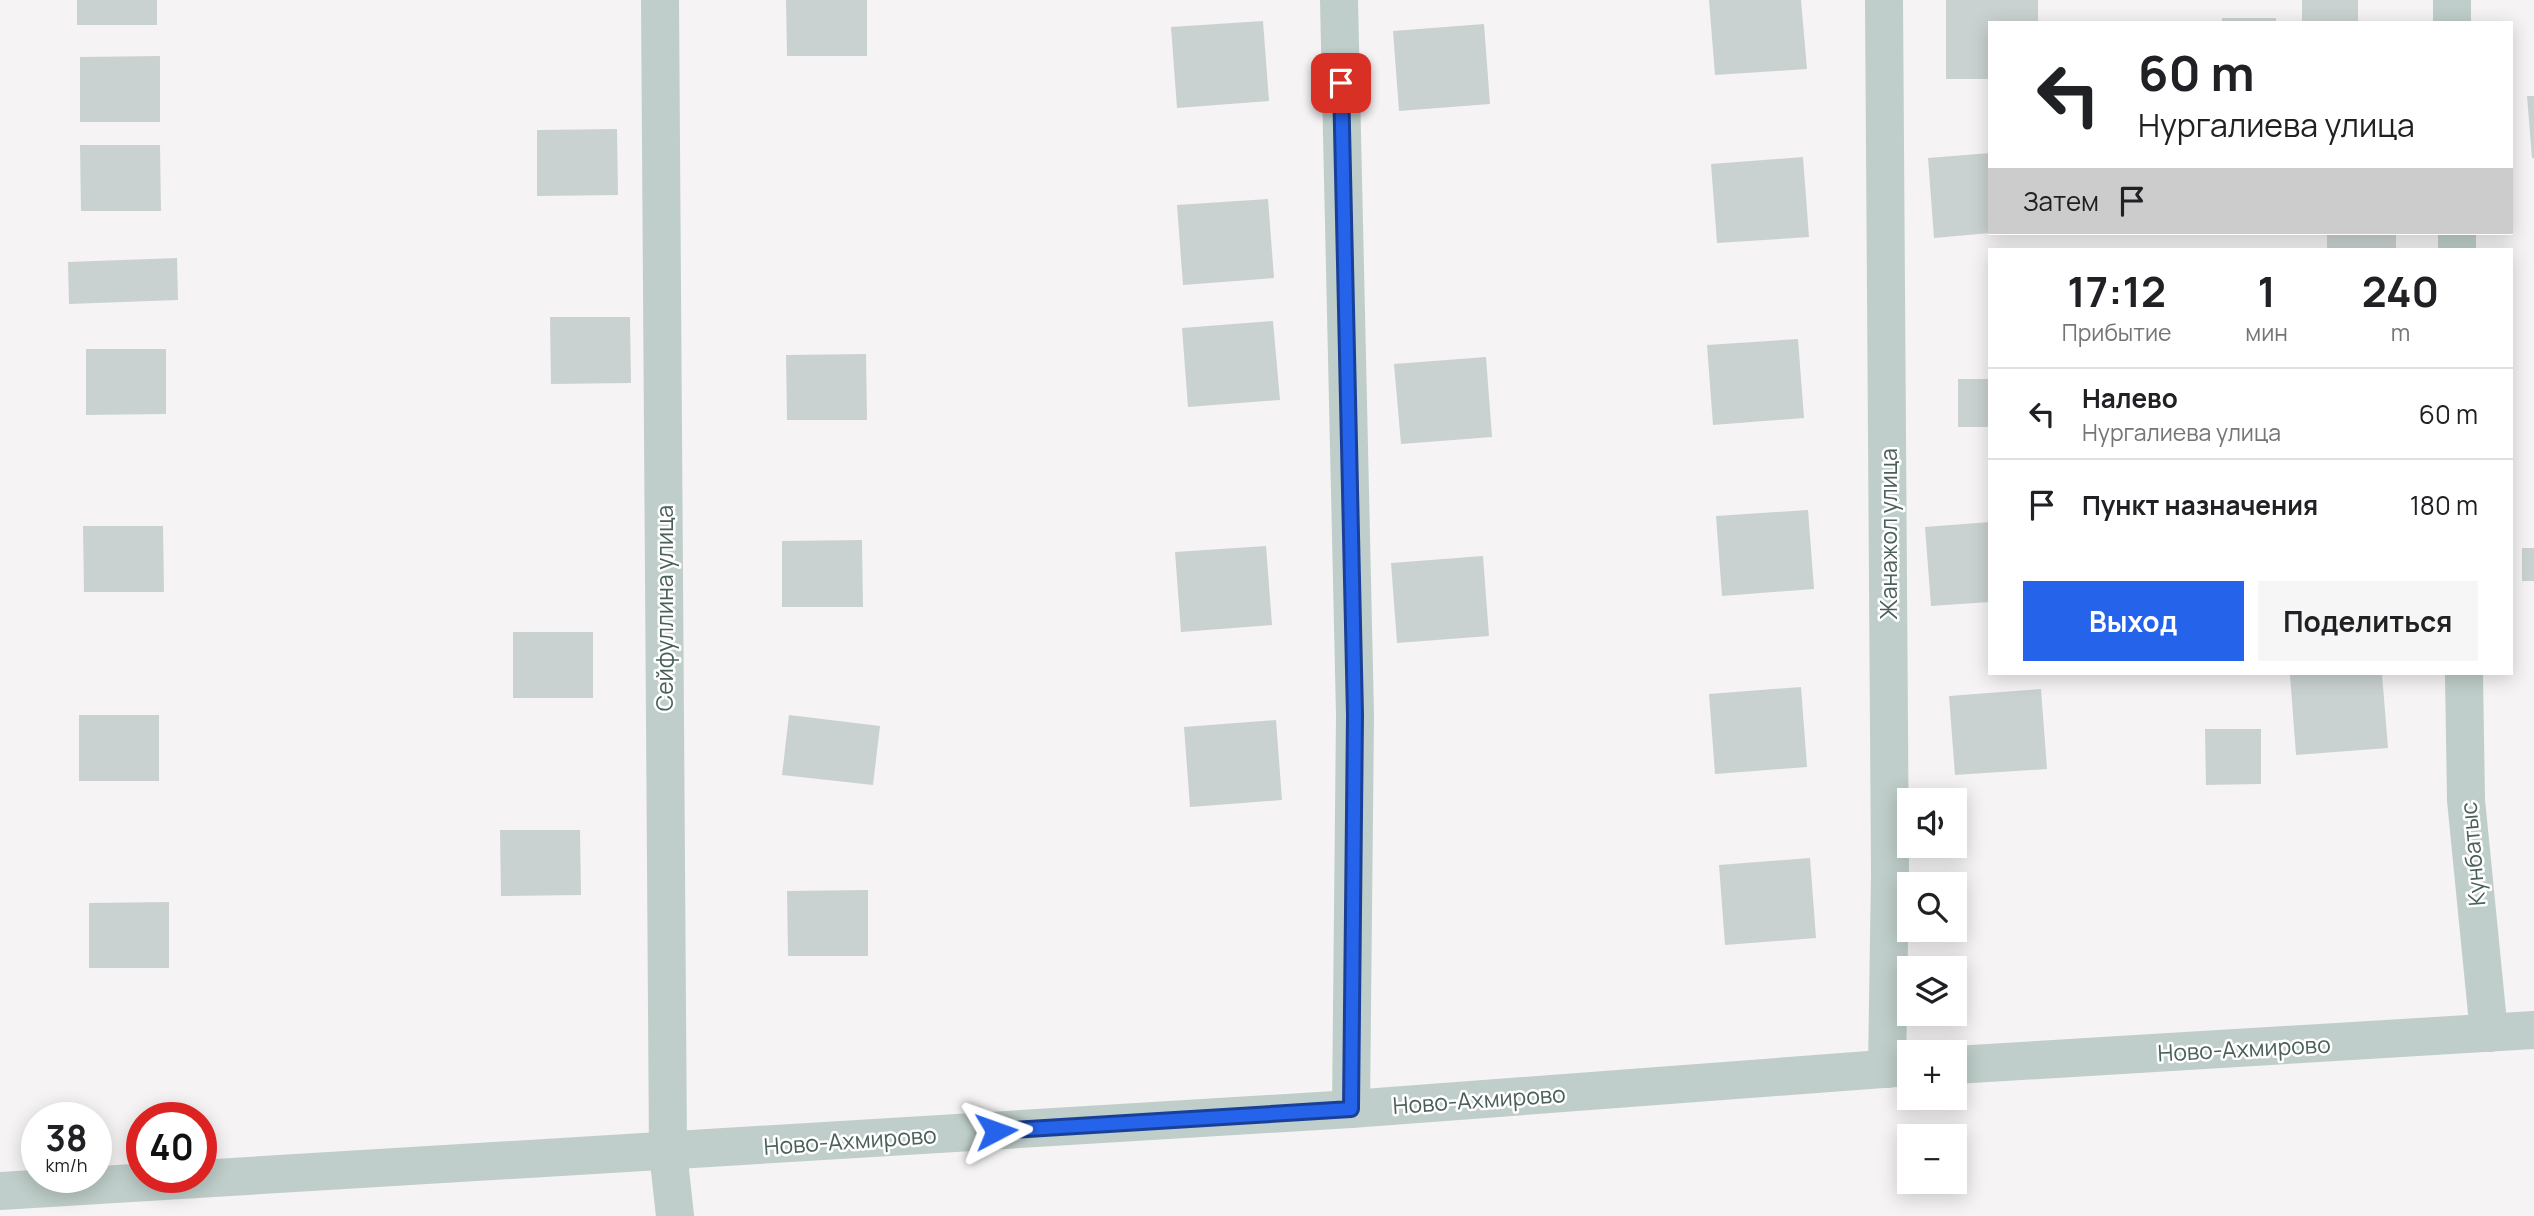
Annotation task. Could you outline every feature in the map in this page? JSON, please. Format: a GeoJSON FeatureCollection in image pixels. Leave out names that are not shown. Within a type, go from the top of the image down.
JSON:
{"type":"FeatureCollection","features":[{"type":"Feature","properties":{"kind":"street","name":"Сейфуллина улица"},"geometry":{"type":"LineString","coordinates":[[660,0],[668,1152],[675,1216]]}},
{"type":"Feature","properties":{"kind":"street"},"geometry":{"type":"LineString","coordinates":[[1339,0],[1355,715],[1351,1109]]}},
{"type":"Feature","properties":{"kind":"street","name":"Жанажол улица"},"geometry":{"type":"LineString","coordinates":[[1884,0],[1889,848],[1897,1044]]}},
{"type":"Feature","properties":{"kind":"street"},"geometry":{"type":"LineString","coordinates":[[2452,0],[2452,21]]}},
{"type":"Feature","properties":{"kind":"street","name":"Кунбатыс"},"geometry":{"type":"LineString","coordinates":[[2464,675],[2466,800],[2489,1033]]}},
{"type":"Feature","properties":{"kind":"street","name":"Ново-Ахмирово"},"geometry":{"type":"LineString","coordinates":[[1967,1064],[2534,1030]]}},
{"type":"Feature","properties":{"kind":"street","name":"Ново-Ахмирово"},"geometry":{"type":"LineString","coordinates":[[0,1191],[1351,1109],[1897,1068]]}},
{"type":"Feature","properties":{"kind":"building"},"geometry":{"type":"Polygon","coordinates":[[[77,0],[157,0],[157,25],[77,25],[77,0]]]}},
{"type":"Feature","properties":{"kind":"building"},"geometry":{"type":"Polygon","coordinates":[[[786,0],[867,0],[867,56],[787,56],[786,0]]]}},
{"type":"Feature","properties":{"kind":"building"},"geometry":{"type":"Polygon","coordinates":[[[1709,0],[1801,0],[1807,69],[1715,75],[1709,0]]]}},
{"type":"Feature","properties":{"kind":"building"},"geometry":{"type":"Polygon","coordinates":[[[1946,0],[2038,0],[2038,21],[1988,21],[1988,79],[1946,79],[1946,0]]]}},
{"type":"Feature","properties":{"kind":"building"},"geometry":{"type":"Polygon","coordinates":[[[2302,0],[2358,0],[2358,21],[2302,21],[2302,0]]]}},
{"type":"Feature","properties":{"kind":"building"},"geometry":{"type":"Polygon","coordinates":[[[2222,18],[2276,18],[2276,21],[2222,21],[2222,18]]]}},
{"type":"Feature","properties":{"kind":"building"},"geometry":{"type":"Polygon","coordinates":[[[1263,21],[1269,101],[1177,108],[1171,27],[1263,21]]]}},
{"type":"Feature","properties":{"kind":"building"},"geometry":{"type":"Polygon","coordinates":[[[1484,24],[1490,104],[1399,111],[1393,31],[1484,24]]]}},
{"type":"Feature","properties":{"kind":"building"},"geometry":{"type":"Polygon","coordinates":[[[160,56],[160,122],[80,122],[80,57],[160,56]]]}},
{"type":"Feature","properties":{"kind":"building"},"geometry":{"type":"Polygon","coordinates":[[[2527,96],[2534,96],[2534,158],[2532,158],[2527,96]]]}},
{"type":"Feature","properties":{"kind":"building"},"geometry":{"type":"Polygon","coordinates":[[[617,129],[618,195],[537,196],[537,130],[617,129]]]}},
{"type":"Feature","properties":{"kind":"building"},"geometry":{"type":"Polygon","coordinates":[[[80,145],[160,145],[161,211],[81,211],[80,145]]]}},
{"type":"Feature","properties":{"kind":"building"},"geometry":{"type":"Polygon","coordinates":[[[1988,153],[1988,233],[1934,238],[1928,158],[1988,153]]]}},
{"type":"Feature","properties":{"kind":"building"},"geometry":{"type":"Polygon","coordinates":[[[1803,157],[1809,237],[1717,243],[1711,164],[1803,157]]]}},
{"type":"Feature","properties":{"kind":"building"},"geometry":{"type":"Polygon","coordinates":[[[1268,199],[1274,278],[1183,285],[1177,205],[1268,199]]]}},
{"type":"Feature","properties":{"kind":"building"},"geometry":{"type":"Polygon","coordinates":[[[2327,235],[2396,235],[2396,248],[2327,248],[2327,235]]]}},
{"type":"Feature","properties":{"kind":"building"},"geometry":{"type":"Polygon","coordinates":[[[177,258],[178,300],[69,304],[68,262],[177,258]]]}},
{"type":"Feature","properties":{"kind":"building"},"geometry":{"type":"Polygon","coordinates":[[[550,317],[630,317],[631,383],[551,384],[550,317]]]}},
{"type":"Feature","properties":{"kind":"building"},"geometry":{"type":"Polygon","coordinates":[[[1273,321],[1280,400],[1188,407],[1182,328],[1273,321]]]}},
{"type":"Feature","properties":{"kind":"building"},"geometry":{"type":"Polygon","coordinates":[[[1798,339],[1804,418],[1713,425],[1707,345],[1798,339]]]}},
{"type":"Feature","properties":{"kind":"building"},"geometry":{"type":"Polygon","coordinates":[[[86,349],[166,349],[166,414],[86,415],[86,349]]]}},
{"type":"Feature","properties":{"kind":"building"},"geometry":{"type":"Polygon","coordinates":[[[866,354],[867,420],[787,420],[786,355],[866,354]]]}},
{"type":"Feature","properties":{"kind":"building"},"geometry":{"type":"Polygon","coordinates":[[[1486,357],[1492,437],[1401,444],[1394,364],[1486,357]]]}},
{"type":"Feature","properties":{"kind":"building"},"geometry":{"type":"Polygon","coordinates":[[[1958,379],[1988,379],[1988,427],[1958,427],[1958,379]]]}},
{"type":"Feature","properties":{"kind":"building"},"geometry":{"type":"Polygon","coordinates":[[[1808,510],[1814,589],[1722,596],[1716,516],[1808,510]]]}},
{"type":"Feature","properties":{"kind":"building"},"geometry":{"type":"Polygon","coordinates":[[[1988,522],[1988,602],[1931,606],[1925,527],[1988,522]]]}},
{"type":"Feature","properties":{"kind":"building"},"geometry":{"type":"Polygon","coordinates":[[[83,526],[163,526],[164,592],[84,592],[83,526]]]}},
{"type":"Feature","properties":{"kind":"building"},"geometry":{"type":"Polygon","coordinates":[[[862,540],[863,607],[782,607],[782,541],[862,540]]]}},
{"type":"Feature","properties":{"kind":"building"},"geometry":{"type":"Polygon","coordinates":[[[1266,546],[1272,625],[1181,632],[1175,552],[1266,546]]]}},
{"type":"Feature","properties":{"kind":"building"},"geometry":{"type":"Polygon","coordinates":[[[2522,548],[2534,548],[2534,581],[2522,581],[2522,548]]]}},
{"type":"Feature","properties":{"kind":"building"},"geometry":{"type":"Polygon","coordinates":[[[1483,556],[1489,636],[1397,643],[1391,563],[1483,556]]]}},
{"type":"Feature","properties":{"kind":"building"},"geometry":{"type":"Polygon","coordinates":[[[513,632],[593,632],[593,698],[513,698],[513,632]]]}},
{"type":"Feature","properties":{"kind":"building"},"geometry":{"type":"Polygon","coordinates":[[[2290,675],[2382,675],[2388,748],[2296,755],[2290,675]]]}},
{"type":"Feature","properties":{"kind":"building"},"geometry":{"type":"Polygon","coordinates":[[[1801,687],[1807,767],[1715,774],[1709,694],[1801,687]]]}},
{"type":"Feature","properties":{"kind":"building"},"geometry":{"type":"Polygon","coordinates":[[[2041,689],[2047,769],[1955,775],[1949,696],[2041,689]]]}},
{"type":"Feature","properties":{"kind":"building"},"geometry":{"type":"Polygon","coordinates":[[[79,715],[159,715],[159,781],[79,781],[79,715]]]}},
{"type":"Feature","properties":{"kind":"building"},"geometry":{"type":"Polygon","coordinates":[[[789,715],[880,726],[873,785],[782,775],[789,715]]]}},
{"type":"Feature","properties":{"kind":"building"},"geometry":{"type":"Polygon","coordinates":[[[1276,720],[1282,800],[1190,807],[1184,727],[1276,720]]]}},
{"type":"Feature","properties":{"kind":"building"},"geometry":{"type":"Polygon","coordinates":[[[2205,729],[2261,729],[2261,784],[2206,785],[2205,729]]]}},
{"type":"Feature","properties":{"kind":"building"},"geometry":{"type":"Polygon","coordinates":[[[500,830],[580,830],[581,895],[501,896],[500,830]]]}},
{"type":"Feature","properties":{"kind":"building"},"geometry":{"type":"Polygon","coordinates":[[[1810,858],[1816,938],[1725,945],[1719,865],[1810,858]]]}},
{"type":"Feature","properties":{"kind":"building"},"geometry":{"type":"Polygon","coordinates":[[[868,890],[868,956],[788,956],[787,891],[868,890]]]}},
{"type":"Feature","properties":{"kind":"building"},"geometry":{"type":"Polygon","coordinates":[[[169,902],[169,968],[89,968],[89,903],[169,902]]]}},
{"type":"Feature","properties":{"kind":"route"},"geometry":{"type":"LineString","coordinates":[[996,1131],[1351,1109],[1355,715],[1341,83]]}}]}
